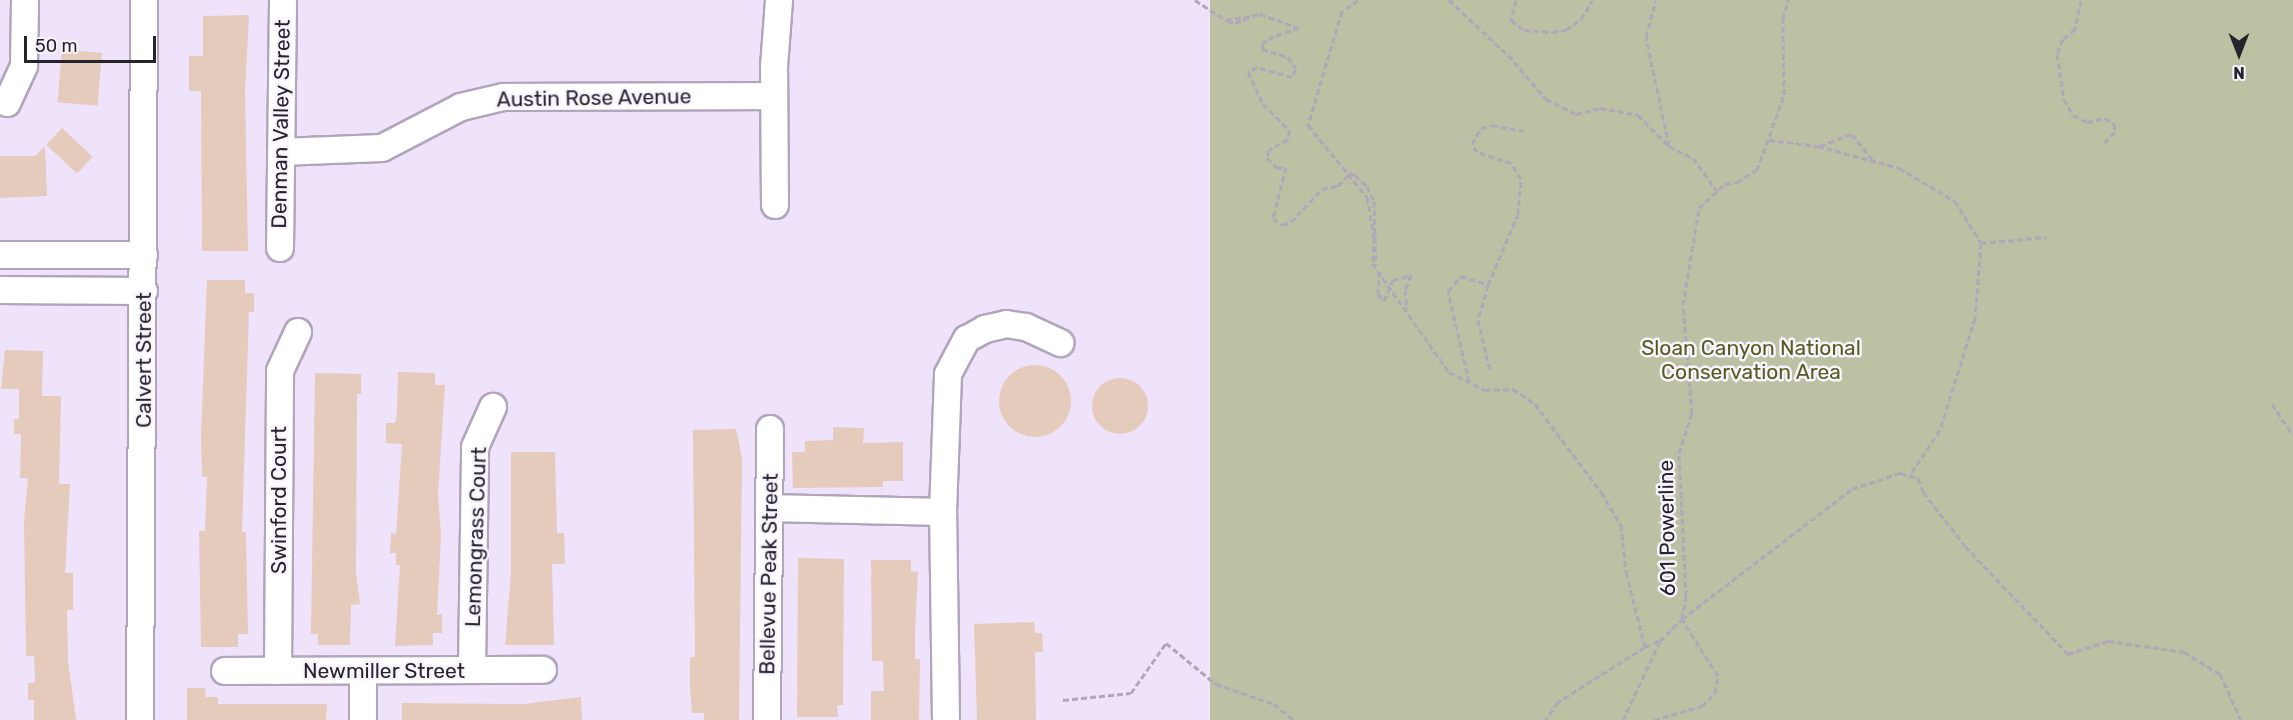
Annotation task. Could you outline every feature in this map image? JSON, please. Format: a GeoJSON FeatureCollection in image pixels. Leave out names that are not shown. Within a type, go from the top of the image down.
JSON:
{"type":"FeatureCollection","features":[{"type":"Feature","properties":{"kind":"street"},"geometry":{"type":"LineString","coordinates":[[7,103],[24,66],[24,0]]}},
{"type":"Feature","properties":{"kind":"street","name":"Calvert Street"},"geometry":{"type":"LineString","coordinates":[[140,720],[144,0]]}},
{"type":"Feature","properties":{"kind":"street","name":"Denman Valley Street"},"geometry":{"type":"LineString","coordinates":[[280,248],[283,0]]}},
{"type":"Feature","properties":{"kind":"street"},"geometry":{"type":"LineString","coordinates":[[775,205],[774,96],[779,0]]}},
{"type":"Feature","properties":{"kind":"street","name":"Austin Rose Avenue"},"geometry":{"type":"LineString","coordinates":[[281,152],[382,148],[462,107],[503,97],[774,96]]}},
{"type":"Feature","properties":{"kind":"street"},"geometry":{"type":"LineString","coordinates":[[0,255],[144,255]]}},
{"type":"Feature","properties":{"kind":"street"},"geometry":{"type":"LineString","coordinates":[[0,290],[144,291]]}},
{"type":"Feature","properties":{"kind":"street"},"geometry":{"type":"LineString","coordinates":[[946,720],[943,512],[945,393],[954,356],[967,339],[1006,324],[1045,333],[1060,343]]}},
{"type":"Feature","properties":{"kind":"street","name":"Swinford Court"},"geometry":{"type":"LineString","coordinates":[[278,671],[280,371],[298,332]]}},
{"type":"Feature","properties":{"kind":"street","name":"Lemongrass Court"},"geometry":{"type":"LineString","coordinates":[[472,670],[475,447],[493,407]]}},
{"type":"Feature","properties":{"kind":"street","name":"Bellevue Peak Street"},"geometry":{"type":"LineString","coordinates":[[767,720],[770,429]]}},
{"type":"Feature","properties":{"kind":"street"},"geometry":{"type":"LineString","coordinates":[[769,508],[943,512]]}},
{"type":"Feature","properties":{"kind":"street"},"geometry":{"type":"LineString","coordinates":[[363,670],[363,720]]}},
{"type":"Feature","properties":{"kind":"street","name":"Newmiller Street"},"geometry":{"type":"LineString","coordinates":[[225,671],[543,670]]}},
{"type":"Feature","properties":{"kind":"path"},"geometry":{"type":"LineString","coordinates":[[1195,0],[1226,20],[1256,15],[1299,28],[1274,36],[1263,43],[1262,49],[1281,52],[1294,61],[1292,76],[1257,67],[1248,72],[1263,104],[1289,130],[1288,139],[1269,150],[1267,158],[1277,168],[1286,167],[1277,189],[1275,222],[1291,222],[1323,189],[1338,186],[1350,173]]}},
{"type":"Feature","properties":{"kind":"path"},"geometry":{"type":"LineString","coordinates":[[1358,0],[1342,11],[1308,125],[1350,173],[1367,197],[1374,237],[1372,263],[1449,372],[1485,390],[1513,389],[1534,404],[1601,492],[1621,525],[1626,572],[1646,647]]}},
{"type":"Feature","properties":{"kind":"path"},"geometry":{"type":"LineString","coordinates":[[1449,0],[1508,55],[1546,99],[1576,114],[1600,108],[1638,115],[1669,146],[1693,158],[1717,191]]}},
{"type":"Feature","properties":{"kind":"path"},"geometry":{"type":"LineString","coordinates":[[1516,0],[1511,20],[1524,30],[1552,32],[1566,30],[1581,19],[1593,0]]}},
{"type":"Feature","properties":{"kind":"path"},"geometry":{"type":"LineString","coordinates":[[1656,0],[1646,37],[1669,146]]}},
{"type":"Feature","properties":{"kind":"path","name":"601 Powerline"},"geometry":{"type":"LineString","coordinates":[[1623,720],[1661,640],[1682,619],[1686,596],[1679,453],[1692,413],[1683,305],[1699,208],[1717,191],[1757,170],[1784,95],[1783,19],[1788,0]]}},
{"type":"Feature","properties":{"kind":"path"},"geometry":{"type":"LineString","coordinates":[[2081,0],[2075,29],[2063,39],[2057,54],[2064,99],[2073,115],[2087,122],[2105,118],[2114,124],[2115,132],[2104,143]]}},
{"type":"Feature","properties":{"kind":"path"},"geometry":{"type":"LineString","coordinates":[[1490,370],[1478,320],[1488,285],[1518,214],[1521,179],[1511,163],[1477,152],[1472,144],[1481,128],[1492,125],[1523,131]]}},
{"type":"Feature","properties":{"kind":"path"},"geometry":{"type":"LineString","coordinates":[[1818,146],[1851,134],[1874,161]]}},
{"type":"Feature","properties":{"kind":"path"},"geometry":{"type":"LineString","coordinates":[[1769,140],[1818,146],[1899,168],[1954,201],[1981,243],[1975,318],[1940,430],[1910,475]]}},
{"type":"Feature","properties":{"kind":"path"},"geometry":{"type":"LineString","coordinates":[[1981,243],[2047,237]]}},
{"type":"Feature","properties":{"kind":"path"},"geometry":{"type":"LineString","coordinates":[[1378,269],[1381,300],[1386,300],[1396,278],[1411,275],[1405,290],[1407,311]]}},
{"type":"Feature","properties":{"kind":"path"},"geometry":{"type":"LineString","coordinates":[[1469,382],[1448,291],[1461,276],[1488,285]]}},
{"type":"Feature","properties":{"kind":"path"},"geometry":{"type":"LineString","coordinates":[[2272,404],[2293,435]]}},
{"type":"Feature","properties":{"kind":"path"},"geometry":{"type":"LineString","coordinates":[[1654,720],[1702,706],[1715,693],[1718,676],[1682,619],[1852,489],[1900,473],[1918,478],[1923,492],[1965,546],[2068,654],[2108,641],[2184,652],[2220,674],[2241,720]]}},
{"type":"Feature","properties":{"kind":"path"},"geometry":{"type":"LineString","coordinates":[[1545,720],[1558,702],[1661,640]]}},
{"type":"Feature","properties":{"kind":"path"},"geometry":{"type":"LineString","coordinates":[[1063,700],[1131,693],[1166,643],[1216,684],[1274,704],[1294,720]]}},
{"type":"Feature","properties":{"kind":"green space","name":"Sloan Canyon National Conservation Area"},"geometry":{"type":"Polygon","coordinates":[[[1210,0],[2293,0],[2293,720],[1210,720],[1210,0]]]}},
{"type":"Feature","properties":{"kind":"building"},"geometry":{"type":"Polygon","coordinates":[[[249,15],[245,91],[248,251],[202,251],[201,91],[189,91],[189,56],[203,56],[203,16],[249,15]]]}},
{"type":"Feature","properties":{"kind":"building"},"geometry":{"type":"Polygon","coordinates":[[[62,50],[102,53],[97,106],[58,102],[62,50]]]}},
{"type":"Feature","properties":{"kind":"building"},"geometry":{"type":"Polygon","coordinates":[[[62,128],[93,157],[77,173],[46,145],[62,128]]]}},
{"type":"Feature","properties":{"kind":"building"},"geometry":{"type":"Polygon","coordinates":[[[45,146],[47,196],[0,198],[0,156],[35,156],[45,146]]]}},
{"type":"Feature","properties":{"kind":"building"},"geometry":{"type":"Polygon","coordinates":[[[207,280],[245,280],[245,293],[254,293],[254,312],[249,312],[242,532],[246,532],[248,634],[238,634],[238,647],[201,647],[199,531],[205,531],[207,477],[202,477],[201,436],[207,280]]]}},
{"type":"Feature","properties":{"kind":"building"},"geometry":{"type":"Polygon","coordinates":[[[5,350],[43,351],[42,396],[61,396],[59,484],[70,484],[65,573],[73,573],[73,610],[67,610],[68,661],[76,720],[34,720],[34,700],[28,700],[28,683],[35,683],[34,656],[26,656],[24,522],[28,478],[20,478],[21,434],[14,434],[14,419],[19,419],[19,389],[1,389],[5,350]]]}},
{"type":"Feature","properties":{"kind":"building"},"geometry":{"type":"Polygon","coordinates":[[[1042,365],[1061,375],[1069,387],[1071,401],[1069,415],[1061,427],[1049,435],[1028,437],[1009,427],[1001,415],[999,394],[1009,375],[1021,367],[1042,365]]]}},
{"type":"Feature","properties":{"kind":"building"},"geometry":{"type":"Polygon","coordinates":[[[398,372],[435,373],[435,385],[445,385],[438,494],[441,535],[437,615],[442,614],[442,633],[433,633],[433,645],[395,646],[400,565],[396,565],[396,553],[390,553],[391,533],[396,534],[402,444],[386,443],[386,423],[395,423],[398,372]]]}},
{"type":"Feature","properties":{"kind":"building"},"geometry":{"type":"Polygon","coordinates":[[[315,373],[361,374],[361,394],[357,394],[356,573],[360,604],[351,605],[350,645],[318,645],[318,634],[311,634],[315,373]]]}},
{"type":"Feature","properties":{"kind":"building"},"geometry":{"type":"Polygon","coordinates":[[[1115,378],[1125,378],[1140,386],[1146,395],[1148,406],[1146,417],[1140,426],[1125,434],[1115,434],[1104,429],[1097,422],[1092,411],[1092,401],[1097,390],[1104,383],[1115,378]]]}},
{"type":"Feature","properties":{"kind":"building"},"geometry":{"type":"Polygon","coordinates":[[[833,427],[864,428],[863,443],[903,442],[903,481],[883,481],[883,487],[793,488],[792,452],[805,452],[805,441],[833,440],[833,427]]]}},
{"type":"Feature","properties":{"kind":"building"},"geometry":{"type":"Polygon","coordinates":[[[736,429],[742,459],[739,720],[704,720],[704,713],[692,713],[690,687],[690,657],[695,657],[693,430],[736,429]]]}},
{"type":"Feature","properties":{"kind":"building"},"geometry":{"type":"Polygon","coordinates":[[[511,452],[555,452],[557,533],[564,533],[565,564],[552,564],[554,645],[505,645],[511,574],[511,452]]]}},
{"type":"Feature","properties":{"kind":"building"},"geometry":{"type":"Polygon","coordinates":[[[798,558],[844,559],[843,705],[837,705],[838,717],[797,717],[798,558]]]}},
{"type":"Feature","properties":{"kind":"building"},"geometry":{"type":"Polygon","coordinates":[[[871,560],[911,560],[911,572],[918,571],[915,659],[920,659],[919,720],[871,720],[871,691],[884,691],[883,661],[872,661],[871,560]]]}},
{"type":"Feature","properties":{"kind":"building"},"geometry":{"type":"Polygon","coordinates":[[[1034,622],[1035,633],[1042,633],[1043,652],[1035,652],[1036,720],[977,720],[974,624],[1034,622]]]}},
{"type":"Feature","properties":{"kind":"building"},"geometry":{"type":"Polygon","coordinates":[[[187,688],[205,688],[206,697],[218,697],[218,704],[327,704],[326,720],[187,720],[187,688]]]}},
{"type":"Feature","properties":{"kind":"building"},"geometry":{"type":"Polygon","coordinates":[[[581,697],[582,720],[402,720],[402,703],[523,704],[581,697]]]}}]}
